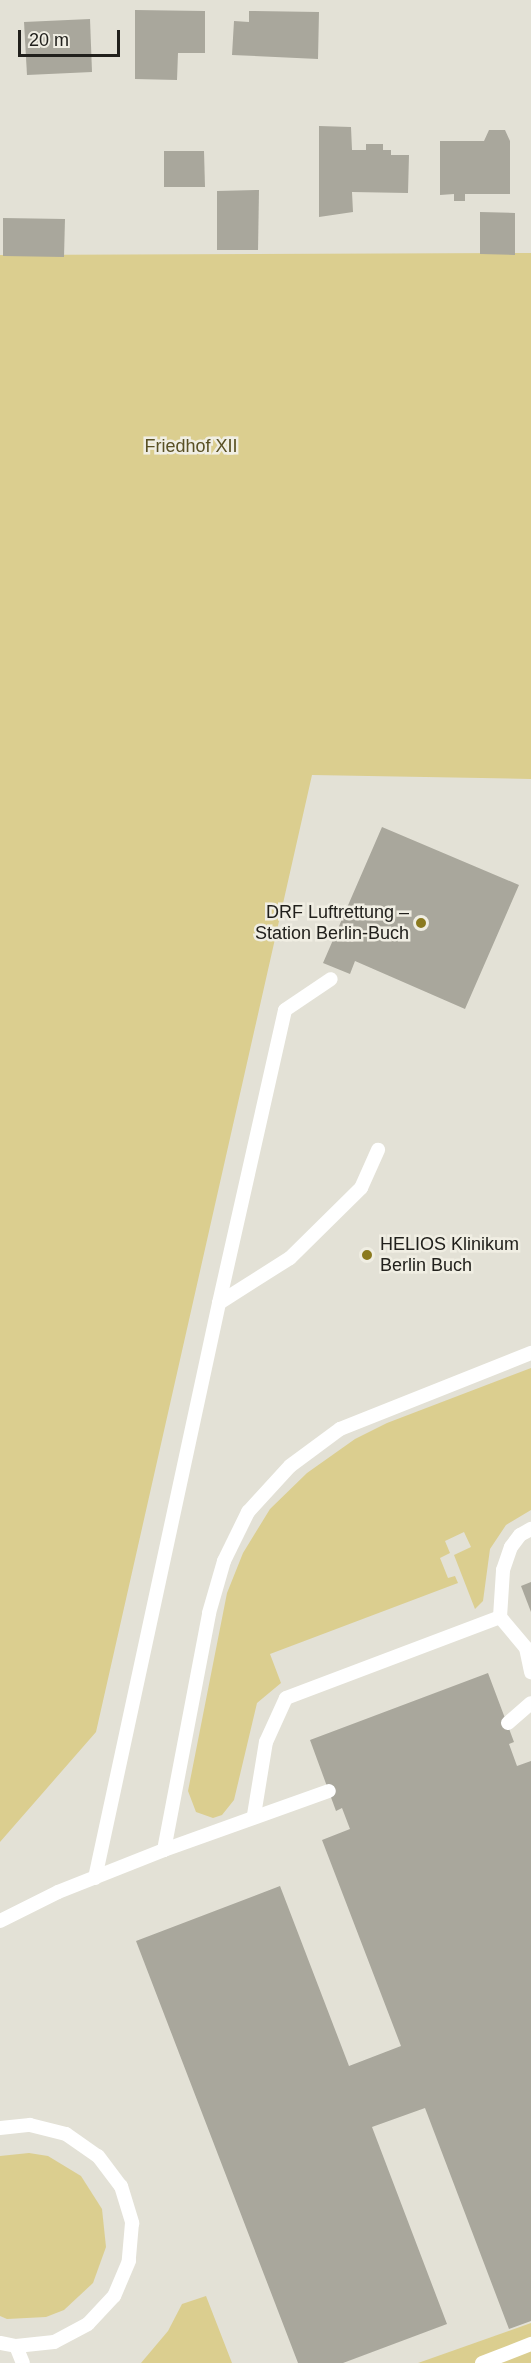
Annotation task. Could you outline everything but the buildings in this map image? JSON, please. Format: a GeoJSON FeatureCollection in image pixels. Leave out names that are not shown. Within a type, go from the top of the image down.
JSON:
{"type":"FeatureCollection","features":[{"type":"Feature","properties":{"kind":"lane"},"geometry":{"type":"LineString","coordinates":[[95,1878],[219,1303],[285,1010],[331,979]]}},
{"type":"Feature","properties":{"kind":"lane"},"geometry":{"type":"LineString","coordinates":[[219,1303],[290,1258],[361,1188],[378,1150]]}},
{"type":"Feature","properties":{"kind":"lane"},"geometry":{"type":"LineString","coordinates":[[164,1850],[209,1613],[224,1561],[248,1512],[290,1466],[340,1429],[531,1353]]}},
{"type":"Feature","properties":{"kind":"lane"},"geometry":{"type":"LineString","coordinates":[[531,1529],[519,1535],[511,1547],[503,1570],[500,1617],[526,1648],[531,1672]]}},
{"type":"Feature","properties":{"kind":"lane"},"geometry":{"type":"LineString","coordinates":[[254,1815],[266,1742],[286,1698],[500,1617]]}},
{"type":"Feature","properties":{"kind":"lane"},"geometry":{"type":"LineString","coordinates":[[508,1723],[531,1703]]}},
{"type":"Feature","properties":{"kind":"lane"},"geometry":{"type":"LineString","coordinates":[[0,1921],[164,1850],[254,1815],[329,1791]]}},
{"type":"Feature","properties":{"kind":"lane"},"geometry":{"type":"LineString","coordinates":[[0,2128],[30,2125],[66,2134],[98,2156],[121,2186],[132,2223],[129,2261],[114,2296],[88,2324],[54,2342],[16,2346],[0,2343]]}},
{"type":"Feature","properties":{"kind":"lane"},"geometry":{"type":"LineString","coordinates":[[482,2363],[531,2344]]}},
{"type":"Feature","properties":{"kind":"lane"},"geometry":{"type":"LineString","coordinates":[[16,2346],[23,2363]]}},
{"type":"Feature","properties":{"kind":"green space","name":"Friedhof XII"},"geometry":{"type":"Polygon","coordinates":[[[531,253],[531,779],[312,775],[96,1732],[0,1842],[0,255],[531,253]]]}},
{"type":"Feature","properties":{"kind":"green space"},"geometry":{"type":"Polygon","coordinates":[[[531,1368],[531,1510],[506,1525],[490,1549],[483,1601],[475,1609],[454,1555],[471,1547],[464,1532],[445,1541],[450,1553],[440,1558],[448,1578],[455,1576],[458,1583],[270,1654],[281,1683],[257,1703],[234,1800],[222,1815],[213,1818],[196,1812],[188,1791],[227,1593],[243,1553],[270,1509],[307,1473],[355,1439],[387,1423],[531,1368]]]}},
{"type":"Feature","properties":{"kind":"green space"},"geometry":{"type":"Polygon","coordinates":[[[29,2153],[48,2156],[81,2176],[102,2209],[106,2247],[93,2283],[64,2310],[46,2317],[7,2319],[0,2316],[0,2156],[29,2153]]]}},
{"type":"Feature","properties":{"kind":"green space"},"geometry":{"type":"Polygon","coordinates":[[[206,2296],[232,2363],[141,2363],[168,2331],[182,2304],[206,2296]]]}},
{"type":"Feature","properties":{"kind":"green space"},"geometry":{"type":"Polygon","coordinates":[[[531,2323],[531,2363],[418,2363],[531,2323]]]}},
{"type":"Feature","properties":{"kind":"place","name":"DRF Luftrettung – Station Berlin-Buch"},"geometry":{"type":"Point","coordinates":[421,923]}},
{"type":"Feature","properties":{"kind":"place","name":"HELIOS Klinikum Berlin Buch"},"geometry":{"type":"Point","coordinates":[367,1255]}}]}
